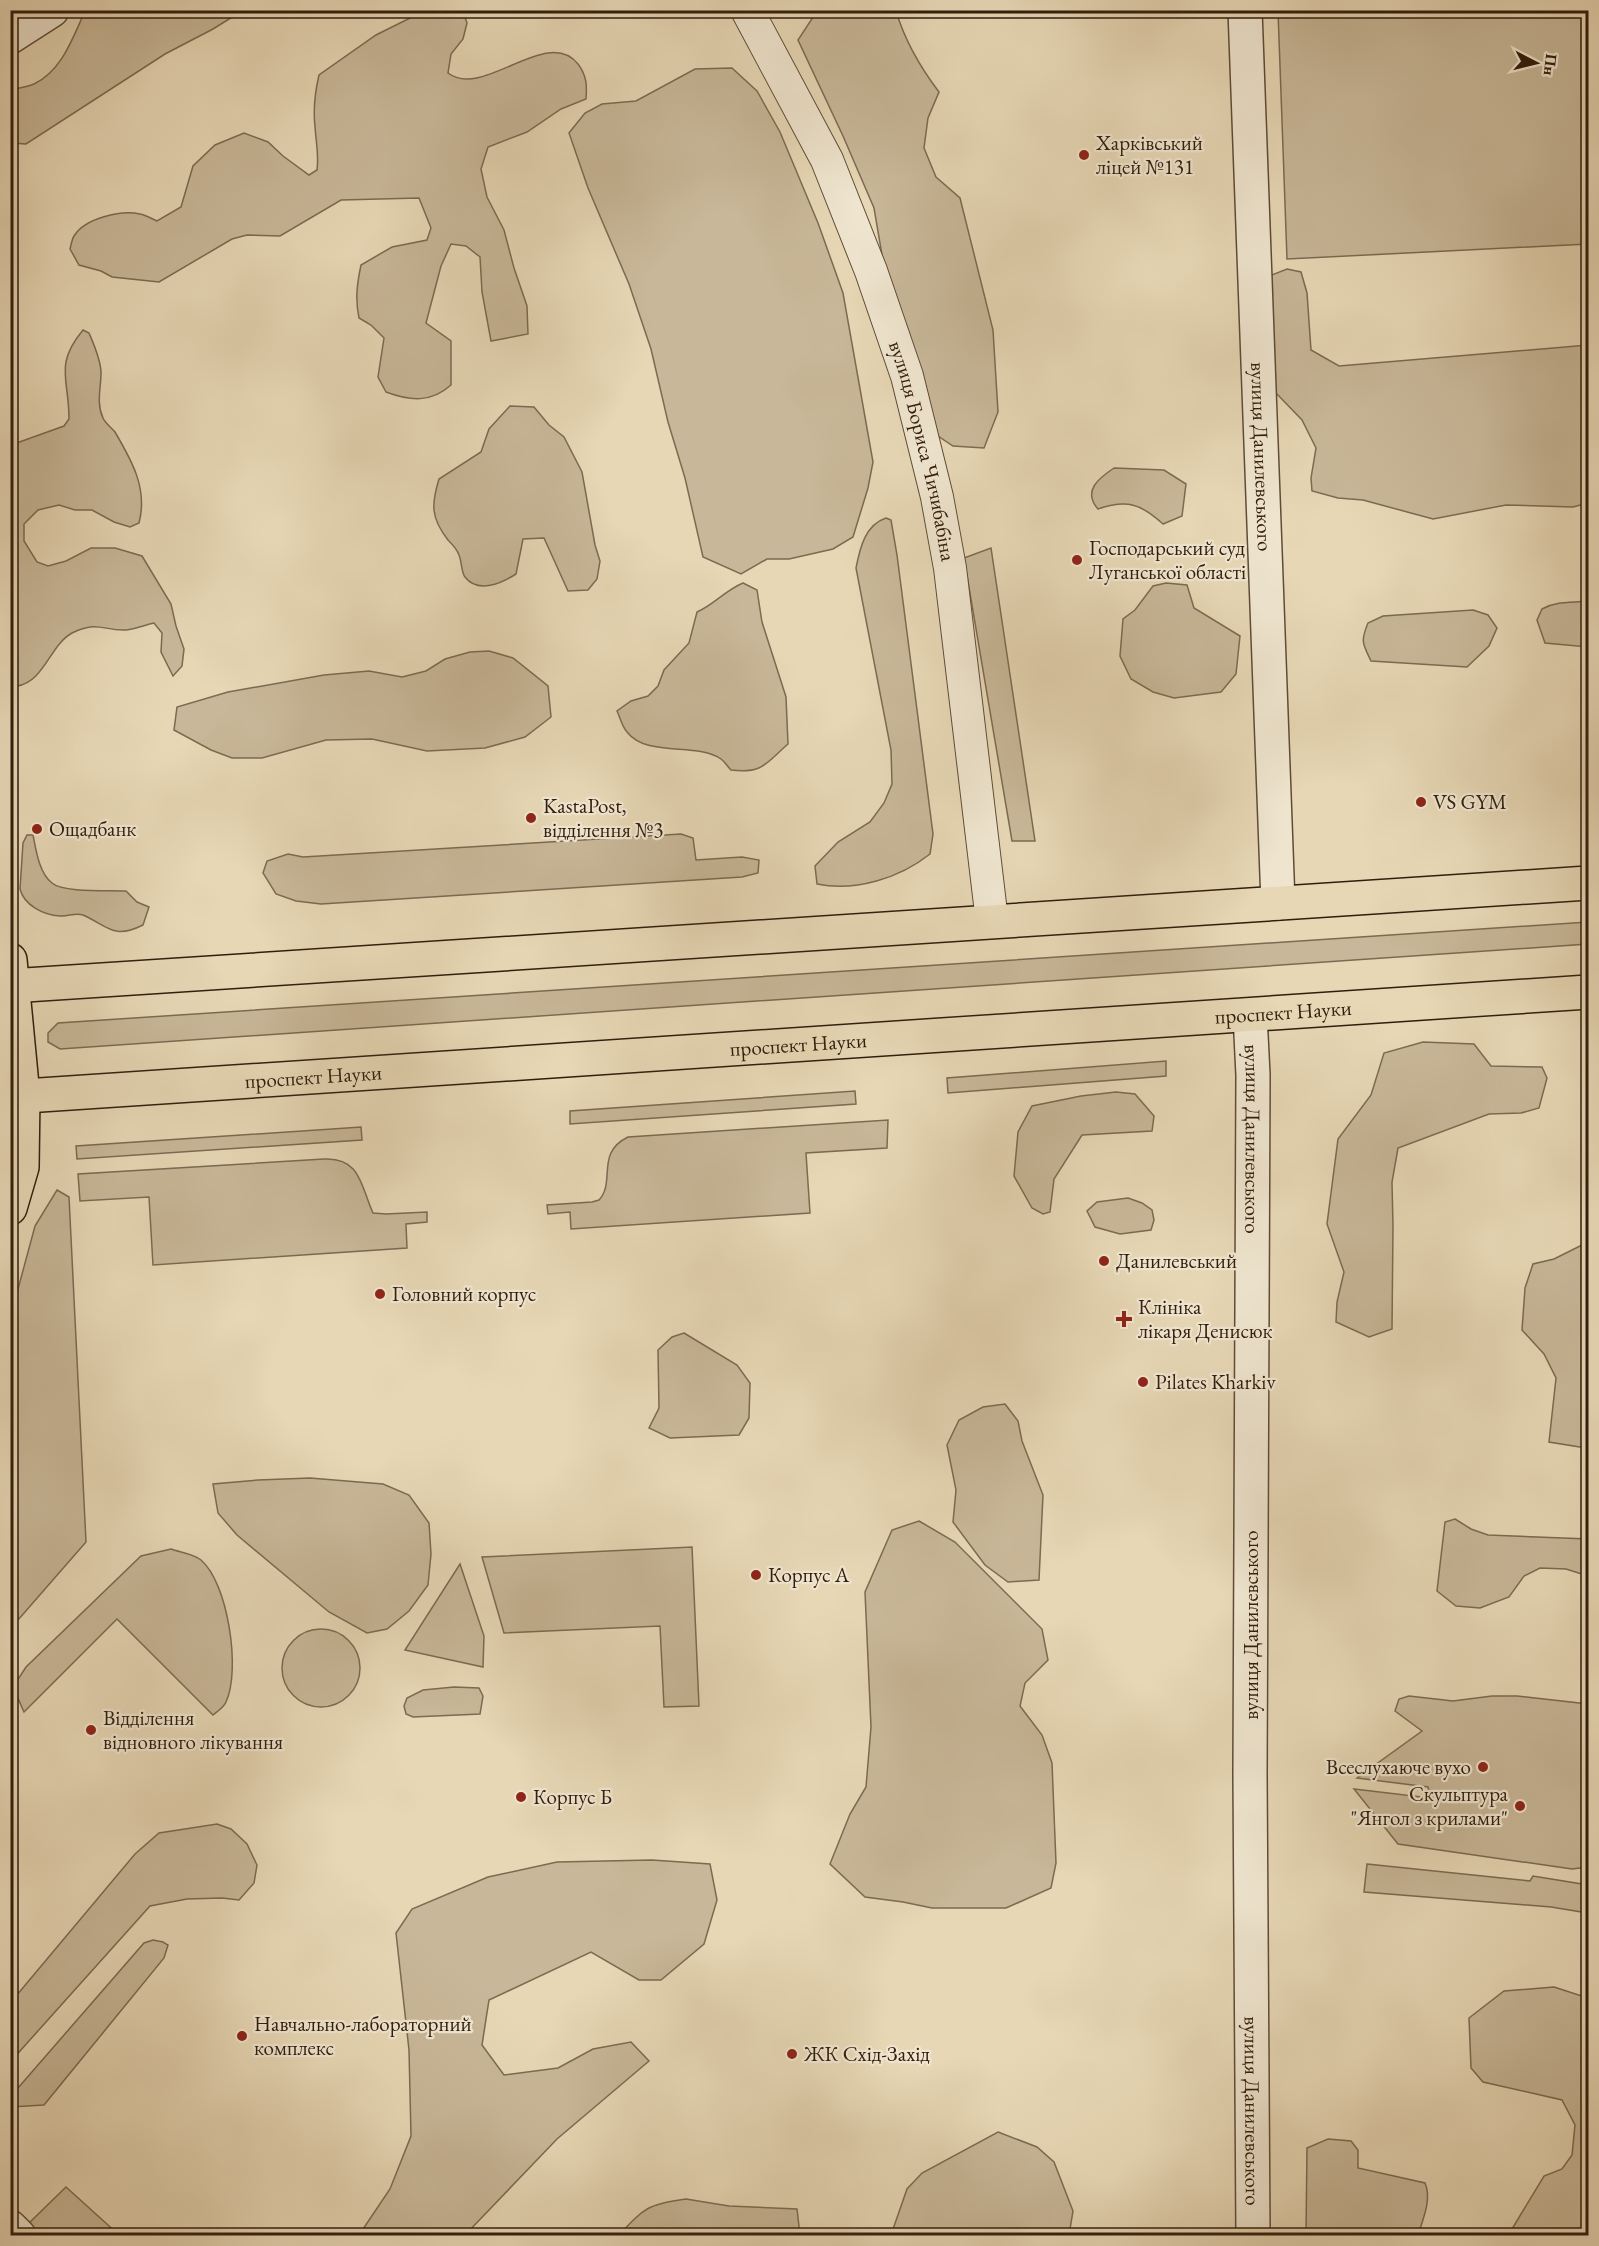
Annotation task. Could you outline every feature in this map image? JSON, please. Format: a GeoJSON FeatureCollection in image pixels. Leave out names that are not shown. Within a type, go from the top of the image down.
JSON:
{"type":"FeatureCollection","features":[{"type":"Feature","properties":{"kind":"main road"},"geometry":{"type":"LineString","coordinates":[[10,1209],[22,1167],[16,1097],[12,977],[992,921],[1588,883]]}},
{"type":"Feature","properties":{"kind":"main road","name":"проспект Науки"},"geometry":{"type":"LineString","coordinates":[[16,1097],[1588,992]]}},
{"type":"Feature","properties":{"kind":"street"},"geometry":{"type":"LineString","coordinates":[[10,37],[52,10]]}},
{"type":"Feature","properties":{"kind":"street","name":"вулиця Бориса Чичибабіна"},"geometry":{"type":"LineString","coordinates":[[747,10],[827,160],[871,271],[907,376],[937,497],[950,567],[992,921]]}},
{"type":"Feature","properties":{"kind":"street","name":"вулиця Данилевського"},"geometry":{"type":"LineString","coordinates":[[1245,10],[1278,903]]}},
{"type":"Feature","properties":{"kind":"street","name":"вулиця Данилевського"},"geometry":{"type":"LineString","coordinates":[[1250,1015],[1253,1075],[1250,1786],[1253,2235]]}},
{"type":"Feature","properties":{"kind":"street"},"geometry":{"type":"LineString","coordinates":[[10,2227],[19,2235]]}},
{"type":"Feature","properties":{"kind":"shaded area"},"geometry":{"type":"Polygon","coordinates":[[[85,10],[242,11],[165,54],[26,144],[11,143],[11,90],[34,84],[52,71],[66,52],[85,10]]]}},
{"type":"Feature","properties":{"kind":"shaded area"},"geometry":{"type":"Polygon","coordinates":[[[424,11],[463,11],[467,23],[463,39],[451,54],[448,73],[462,79],[479,78],[532,57],[550,53],[565,54],[578,64],[585,77],[586,99],[561,109],[527,132],[488,147],[481,169],[487,197],[504,230],[527,306],[528,334],[491,341],[482,292],[480,257],[466,246],[451,244],[441,266],[426,323],[451,341],[451,385],[436,395],[420,399],[386,392],[378,377],[384,338],[371,325],[359,318],[358,279],[361,265],[392,247],[427,240],[431,228],[419,198],[341,200],[280,236],[247,235],[232,239],[159,282],[112,277],[101,271],[79,265],[70,249],[73,237],[86,224],[123,213],[142,215],[157,221],[181,207],[193,166],[215,145],[244,133],[268,142],[309,175],[317,170],[314,107],[319,75],[376,35],[424,11]]]}},
{"type":"Feature","properties":{"kind":"shaded area"},"geometry":{"type":"Polygon","coordinates":[[[817,11],[896,11],[914,53],[939,92],[928,118],[924,148],[936,177],[960,198],[993,330],[998,412],[984,448],[953,446],[926,428],[887,284],[874,208],[798,40],[817,11]]]}},
{"type":"Feature","properties":{"kind":"shaded area"},"geometry":{"type":"Polygon","coordinates":[[[1278,11],[1588,11],[1588,244],[1287,259],[1278,11]]]}},
{"type":"Feature","properties":{"kind":"shaded area"},"geometry":{"type":"Polygon","coordinates":[[[732,68],[757,91],[780,132],[818,223],[843,293],[873,462],[868,488],[853,537],[833,549],[789,559],[767,559],[741,574],[703,557],[651,349],[629,284],[588,188],[569,133],[585,113],[602,104],[636,101],[695,69],[732,68]]]}},
{"type":"Feature","properties":{"kind":"shaded area"},"geometry":{"type":"Polygon","coordinates":[[[1287,269],[1301,272],[1307,293],[1311,350],[1339,366],[1588,345],[1588,503],[1573,507],[1506,505],[1433,519],[1363,500],[1338,498],[1312,491],[1311,478],[1316,448],[1302,420],[1275,392],[1267,277],[1287,269]]]}},
{"type":"Feature","properties":{"kind":"shaded area"},"geometry":{"type":"Polygon","coordinates":[[[83,330],[89,333],[100,363],[101,412],[104,420],[115,432],[137,476],[141,499],[139,523],[130,527],[114,522],[92,510],[75,510],[59,505],[38,510],[24,524],[24,541],[37,562],[48,566],[66,561],[91,548],[115,548],[142,556],[171,604],[184,649],[182,666],[173,676],[161,652],[162,633],[154,623],[126,630],[88,627],[64,639],[34,678],[17,686],[11,698],[11,445],[64,426],[69,419],[66,363],[74,342],[83,330]]]}},
{"type":"Feature","properties":{"kind":"shaded area"},"geometry":{"type":"Polygon","coordinates":[[[510,406],[534,407],[549,425],[564,437],[582,472],[600,561],[597,579],[588,590],[568,591],[544,538],[523,539],[516,574],[490,585],[476,585],[465,577],[458,553],[438,525],[434,504],[439,479],[481,452],[489,429],[510,406]]]}},
{"type":"Feature","properties":{"kind":"shaded area"},"geometry":{"type":"Polygon","coordinates":[[[1114,468],[1164,470],[1186,484],[1182,516],[1163,524],[1148,512],[1133,505],[1117,504],[1098,509],[1092,496],[1094,485],[1114,468]]]}},
{"type":"Feature","properties":{"kind":"shaded area"},"geometry":{"type":"Polygon","coordinates":[[[886,518],[891,520],[897,555],[933,834],[930,854],[905,870],[876,881],[846,886],[817,884],[815,866],[838,842],[870,822],[884,803],[892,784],[891,750],[856,568],[868,532],[879,521],[886,518]]]}},
{"type":"Feature","properties":{"kind":"shaded area"},"geometry":{"type":"Polygon","coordinates":[[[991,548],[1035,841],[1012,841],[964,558],[991,548]]]}},
{"type":"Feature","properties":{"kind":"shaded area"},"geometry":{"type":"Polygon","coordinates":[[[743,583],[757,590],[762,622],[786,697],[788,744],[763,766],[742,771],[731,770],[721,759],[711,754],[647,745],[636,740],[625,730],[617,711],[631,701],[648,696],[658,686],[664,670],[689,643],[697,612],[743,583]]]}},
{"type":"Feature","properties":{"kind":"shaded area"},"geometry":{"type":"Polygon","coordinates":[[[1166,583],[1187,585],[1194,608],[1240,636],[1236,674],[1221,692],[1174,698],[1153,692],[1131,679],[1120,656],[1123,619],[1135,610],[1153,586],[1166,583]]]}},
{"type":"Feature","properties":{"kind":"shaded area"},"geometry":{"type":"Polygon","coordinates":[[[1588,601],[1588,647],[1545,643],[1537,620],[1542,609],[1558,603],[1588,601]]]}},
{"type":"Feature","properties":{"kind":"shaded area"},"geometry":{"type":"Polygon","coordinates":[[[1473,610],[1488,615],[1497,628],[1489,646],[1467,667],[1371,661],[1364,647],[1363,639],[1368,623],[1383,616],[1473,610]]]}},
{"type":"Feature","properties":{"kind":"shaded area"},"geometry":{"type":"Polygon","coordinates":[[[489,651],[513,658],[548,686],[551,717],[525,737],[485,748],[427,751],[372,739],[326,740],[262,758],[232,758],[211,750],[174,730],[177,707],[228,692],[324,675],[369,671],[402,677],[426,671],[445,659],[470,652],[489,651]]]}},
{"type":"Feature","properties":{"kind":"shaded area"},"geometry":{"type":"Polygon","coordinates":[[[681,834],[693,838],[696,860],[742,857],[759,860],[758,873],[742,877],[321,904],[296,901],[276,894],[263,873],[267,861],[288,854],[303,857],[681,834]]]}},
{"type":"Feature","properties":{"kind":"shaded area"},"geometry":{"type":"Polygon","coordinates":[[[27,835],[33,835],[41,867],[52,883],[76,890],[126,891],[137,902],[149,907],[143,925],[117,931],[83,915],[54,915],[35,908],[22,895],[20,889],[23,843],[27,835]]]}},
{"type":"Feature","properties":{"kind":"shaded area"},"geometry":{"type":"Polygon","coordinates":[[[1588,922],[1588,944],[60,1049],[48,1042],[48,1033],[58,1023],[1588,922]]]}},
{"type":"Feature","properties":{"kind":"shaded area"},"geometry":{"type":"Polygon","coordinates":[[[1423,1042],[1474,1044],[1491,1066],[1542,1067],[1547,1078],[1539,1108],[1521,1113],[1489,1114],[1398,1148],[1392,1182],[1392,1329],[1369,1337],[1336,1322],[1337,1302],[1344,1272],[1327,1224],[1338,1139],[1371,1095],[1384,1053],[1423,1042]]]}},
{"type":"Feature","properties":{"kind":"shaded area"},"geometry":{"type":"Polygon","coordinates":[[[1166,1061],[1166,1076],[948,1093],[947,1078],[1166,1061]]]}},
{"type":"Feature","properties":{"kind":"shaded area"},"geometry":{"type":"Polygon","coordinates":[[[855,1091],[856,1104],[570,1124],[570,1111],[855,1091]]]}},
{"type":"Feature","properties":{"kind":"shaded area"},"geometry":{"type":"Polygon","coordinates":[[[1116,1092],[1135,1094],[1154,1116],[1152,1131],[1082,1135],[1054,1179],[1050,1212],[1043,1214],[1032,1208],[1014,1176],[1018,1132],[1032,1106],[1081,1096],[1116,1092]]]}},
{"type":"Feature","properties":{"kind":"shaded area"},"geometry":{"type":"Polygon","coordinates":[[[888,1120],[887,1148],[806,1153],[810,1213],[571,1229],[570,1212],[548,1214],[547,1205],[599,1200],[604,1193],[612,1151],[628,1137],[888,1120]]]}},
{"type":"Feature","properties":{"kind":"shaded area"},"geometry":{"type":"Polygon","coordinates":[[[361,1127],[362,1140],[77,1159],[76,1146],[361,1127]]]}},
{"type":"Feature","properties":{"kind":"shaded area"},"geometry":{"type":"Polygon","coordinates":[[[324,1159],[346,1163],[353,1168],[373,1213],[427,1212],[427,1222],[406,1224],[407,1248],[153,1265],[149,1197],[80,1201],[78,1174],[324,1159]]]}},
{"type":"Feature","properties":{"kind":"shaded area"},"geometry":{"type":"Polygon","coordinates":[[[57,1190],[69,1197],[86,1542],[11,1628],[11,1315],[35,1226],[57,1190]]]}},
{"type":"Feature","properties":{"kind":"shaded area"},"geometry":{"type":"Polygon","coordinates":[[[1128,1198],[1152,1210],[1154,1220],[1151,1230],[1120,1234],[1095,1227],[1087,1211],[1097,1202],[1128,1198]]]}},
{"type":"Feature","properties":{"kind":"shaded area"},"geometry":{"type":"Polygon","coordinates":[[[1588,1242],[1588,1448],[1586,1448],[1549,1442],[1556,1378],[1544,1354],[1522,1330],[1525,1288],[1533,1264],[1554,1259],[1588,1242]]]}},
{"type":"Feature","properties":{"kind":"shaded area"},"geometry":{"type":"Polygon","coordinates":[[[684,1333],[737,1365],[750,1383],[749,1418],[739,1435],[670,1438],[649,1428],[659,1408],[658,1350],[672,1337],[684,1333]]]}},
{"type":"Feature","properties":{"kind":"shaded area"},"geometry":{"type":"Polygon","coordinates":[[[1005,1404],[1018,1421],[1022,1441],[1043,1495],[1039,1580],[1008,1582],[985,1565],[953,1522],[956,1490],[947,1445],[959,1420],[983,1407],[1005,1404]]]}},
{"type":"Feature","properties":{"kind":"shaded area"},"geometry":{"type":"Polygon","coordinates":[[[310,1478],[383,1484],[409,1495],[429,1523],[431,1554],[428,1585],[409,1611],[387,1629],[367,1633],[329,1612],[237,1535],[218,1513],[213,1484],[310,1478]]]}},
{"type":"Feature","properties":{"kind":"shaded area"},"geometry":{"type":"Polygon","coordinates":[[[1455,1519],[1471,1529],[1488,1535],[1588,1539],[1588,1576],[1566,1569],[1540,1568],[1524,1576],[1509,1597],[1480,1608],[1456,1606],[1437,1591],[1445,1522],[1455,1519]]]}},
{"type":"Feature","properties":{"kind":"shaded area"},"geometry":{"type":"Polygon","coordinates":[[[919,1521],[955,1542],[1042,1629],[1048,1660],[1025,1683],[1020,1706],[1042,1735],[1052,1763],[1056,1863],[1051,1888],[1006,1908],[932,1908],[865,1897],[830,1864],[850,1814],[866,1787],[871,1727],[865,1592],[892,1530],[919,1521]]]}},
{"type":"Feature","properties":{"kind":"shaded area"},"geometry":{"type":"Polygon","coordinates":[[[692,1547],[699,1706],[664,1707],[660,1626],[504,1633],[482,1557],[692,1547]]]}},
{"type":"Feature","properties":{"kind":"shaded area"},"geometry":{"type":"Polygon","coordinates":[[[171,1549],[201,1560],[210,1571],[225,1607],[232,1649],[232,1670],[230,1688],[224,1706],[213,1715],[117,1619],[24,1712],[13,1687],[26,1667],[141,1556],[171,1549]]]}},
{"type":"Feature","properties":{"kind":"shaded area"},"geometry":{"type":"Polygon","coordinates":[[[460,1564],[484,1636],[483,1667],[405,1650],[460,1564]]]}},
{"type":"Feature","properties":{"kind":"shaded area"},"geometry":{"type":"Polygon","coordinates":[[[321,1629],[336,1632],[349,1640],[357,1653],[360,1668],[357,1683],[349,1696],[336,1704],[321,1707],[306,1704],[293,1696],[285,1683],[282,1668],[285,1653],[293,1640],[306,1632],[321,1629]]]}},
{"type":"Feature","properties":{"kind":"shaded area"},"geometry":{"type":"Polygon","coordinates":[[[454,1687],[479,1688],[483,1696],[480,1714],[413,1717],[406,1714],[404,1706],[407,1698],[423,1690],[454,1687]]]}},
{"type":"Feature","properties":{"kind":"shaded area"},"geometry":{"type":"Polygon","coordinates":[[[1409,1696],[1453,1701],[1492,1696],[1517,1696],[1588,1704],[1588,1867],[1572,1869],[1398,1844],[1354,1789],[1430,1798],[1428,1787],[1357,1778],[1422,1731],[1395,1711],[1399,1699],[1409,1696]]]}},
{"type":"Feature","properties":{"kind":"shaded area"},"geometry":{"type":"Polygon","coordinates":[[[217,1824],[231,1829],[247,1844],[257,1865],[254,1883],[239,1900],[187,1899],[150,1906],[11,2061],[11,2002],[135,1854],[159,1833],[217,1824]]]}},
{"type":"Feature","properties":{"kind":"shaded area"},"geometry":{"type":"Polygon","coordinates":[[[652,1860],[710,1864],[717,1900],[704,1944],[661,1980],[639,1980],[591,1952],[489,2000],[482,2045],[504,2075],[558,2068],[593,2049],[631,2042],[649,2061],[557,2139],[465,2235],[359,2235],[390,2189],[411,2136],[409,2050],[396,1933],[412,1909],[488,1877],[557,1862],[652,1860]]]}},
{"type":"Feature","properties":{"kind":"shaded area"},"geometry":{"type":"Polygon","coordinates":[[[1367,1864],[1530,1881],[1533,1876],[1588,1885],[1588,1913],[1551,1907],[1364,1892],[1367,1864]]]}},
{"type":"Feature","properties":{"kind":"shaded area"},"geometry":{"type":"Polygon","coordinates":[[[153,1940],[168,1945],[164,1958],[44,2105],[11,2107],[11,2096],[144,1943],[153,1940]]]}},
{"type":"Feature","properties":{"kind":"shaded area"},"geometry":{"type":"Polygon","coordinates":[[[1554,1987],[1588,1998],[1588,2235],[1512,2235],[1512,2229],[1544,2176],[1562,2169],[1572,2155],[1575,2125],[1562,2100],[1483,2082],[1471,2068],[1469,2018],[1504,1991],[1554,1987]]]}},
{"type":"Feature","properties":{"kind":"shaded area"},"geometry":{"type":"Polygon","coordinates":[[[998,2132],[1037,2147],[1054,2162],[1073,2211],[1069,2235],[891,2235],[907,2189],[922,2173],[998,2132]]]}},
{"type":"Feature","properties":{"kind":"shaded area"},"geometry":{"type":"Polygon","coordinates":[[[1328,2139],[1351,2141],[1358,2150],[1358,2168],[1425,2183],[1428,2196],[1418,2235],[1306,2235],[1307,2148],[1328,2139]]]}},
{"type":"Feature","properties":{"kind":"shaded area"},"geometry":{"type":"Polygon","coordinates":[[[66,2187],[119,2235],[40,2235],[28,2224],[66,2187]]]}},
{"type":"Feature","properties":{"kind":"shaded area"},"geometry":{"type":"Polygon","coordinates":[[[686,2199],[729,2206],[797,2209],[800,2235],[619,2235],[641,2213],[655,2205],[686,2199]]]}},
{"type":"Feature","properties":{"kind":"place","name":"Харківський ліцей №131"},"geometry":{"type":"Point","coordinates":[1084,155]}},
{"type":"Feature","properties":{"kind":"place","name":"Господарський суд Луганської області"},"geometry":{"type":"Point","coordinates":[1077,560]}},
{"type":"Feature","properties":{"kind":"place","name":"VS GYM"},"geometry":{"type":"Point","coordinates":[1421,802]}},
{"type":"Feature","properties":{"kind":"place","name":"KastaPost, відділення №3"},"geometry":{"type":"Point","coordinates":[531,818]}},
{"type":"Feature","properties":{"kind":"place","name":"Ощадбанк"},"geometry":{"type":"Point","coordinates":[37,829]}},
{"type":"Feature","properties":{"kind":"place","name":"Данилевський"},"geometry":{"type":"Point","coordinates":[1104,1261]}},
{"type":"Feature","properties":{"kind":"place","name":"Головний корпус"},"geometry":{"type":"Point","coordinates":[380,1294]}},
{"type":"Feature","properties":{"kind":"place","name":"Клініка лікаря Денисюк"},"geometry":{"type":"Point","coordinates":[1124,1319]}},
{"type":"Feature","properties":{"kind":"place","name":"Pilates Kharkiv"},"geometry":{"type":"Point","coordinates":[1143,1382]}},
{"type":"Feature","properties":{"kind":"place","name":"Корпус А"},"geometry":{"type":"Point","coordinates":[756,1575]}},
{"type":"Feature","properties":{"kind":"place","name":"Відділення відновного лікування"},"geometry":{"type":"Point","coordinates":[91,1730]}},
{"type":"Feature","properties":{"kind":"place","name":"Всеслухаюче вухо"},"geometry":{"type":"Point","coordinates":[1483,1767]}},
{"type":"Feature","properties":{"kind":"place","name":"Корпус Б"},"geometry":{"type":"Point","coordinates":[521,1797]}},
{"type":"Feature","properties":{"kind":"place","name":"Скульптура \"Янгол з крилами\""},"geometry":{"type":"Point","coordinates":[1520,1806]}},
{"type":"Feature","properties":{"kind":"place","name":"Навчально-лабораторний комплекс"},"geometry":{"type":"Point","coordinates":[242,2036]}},
{"type":"Feature","properties":{"kind":"place","name":"ЖК Схід-Захід"},"geometry":{"type":"Point","coordinates":[792,2054]}}]}
